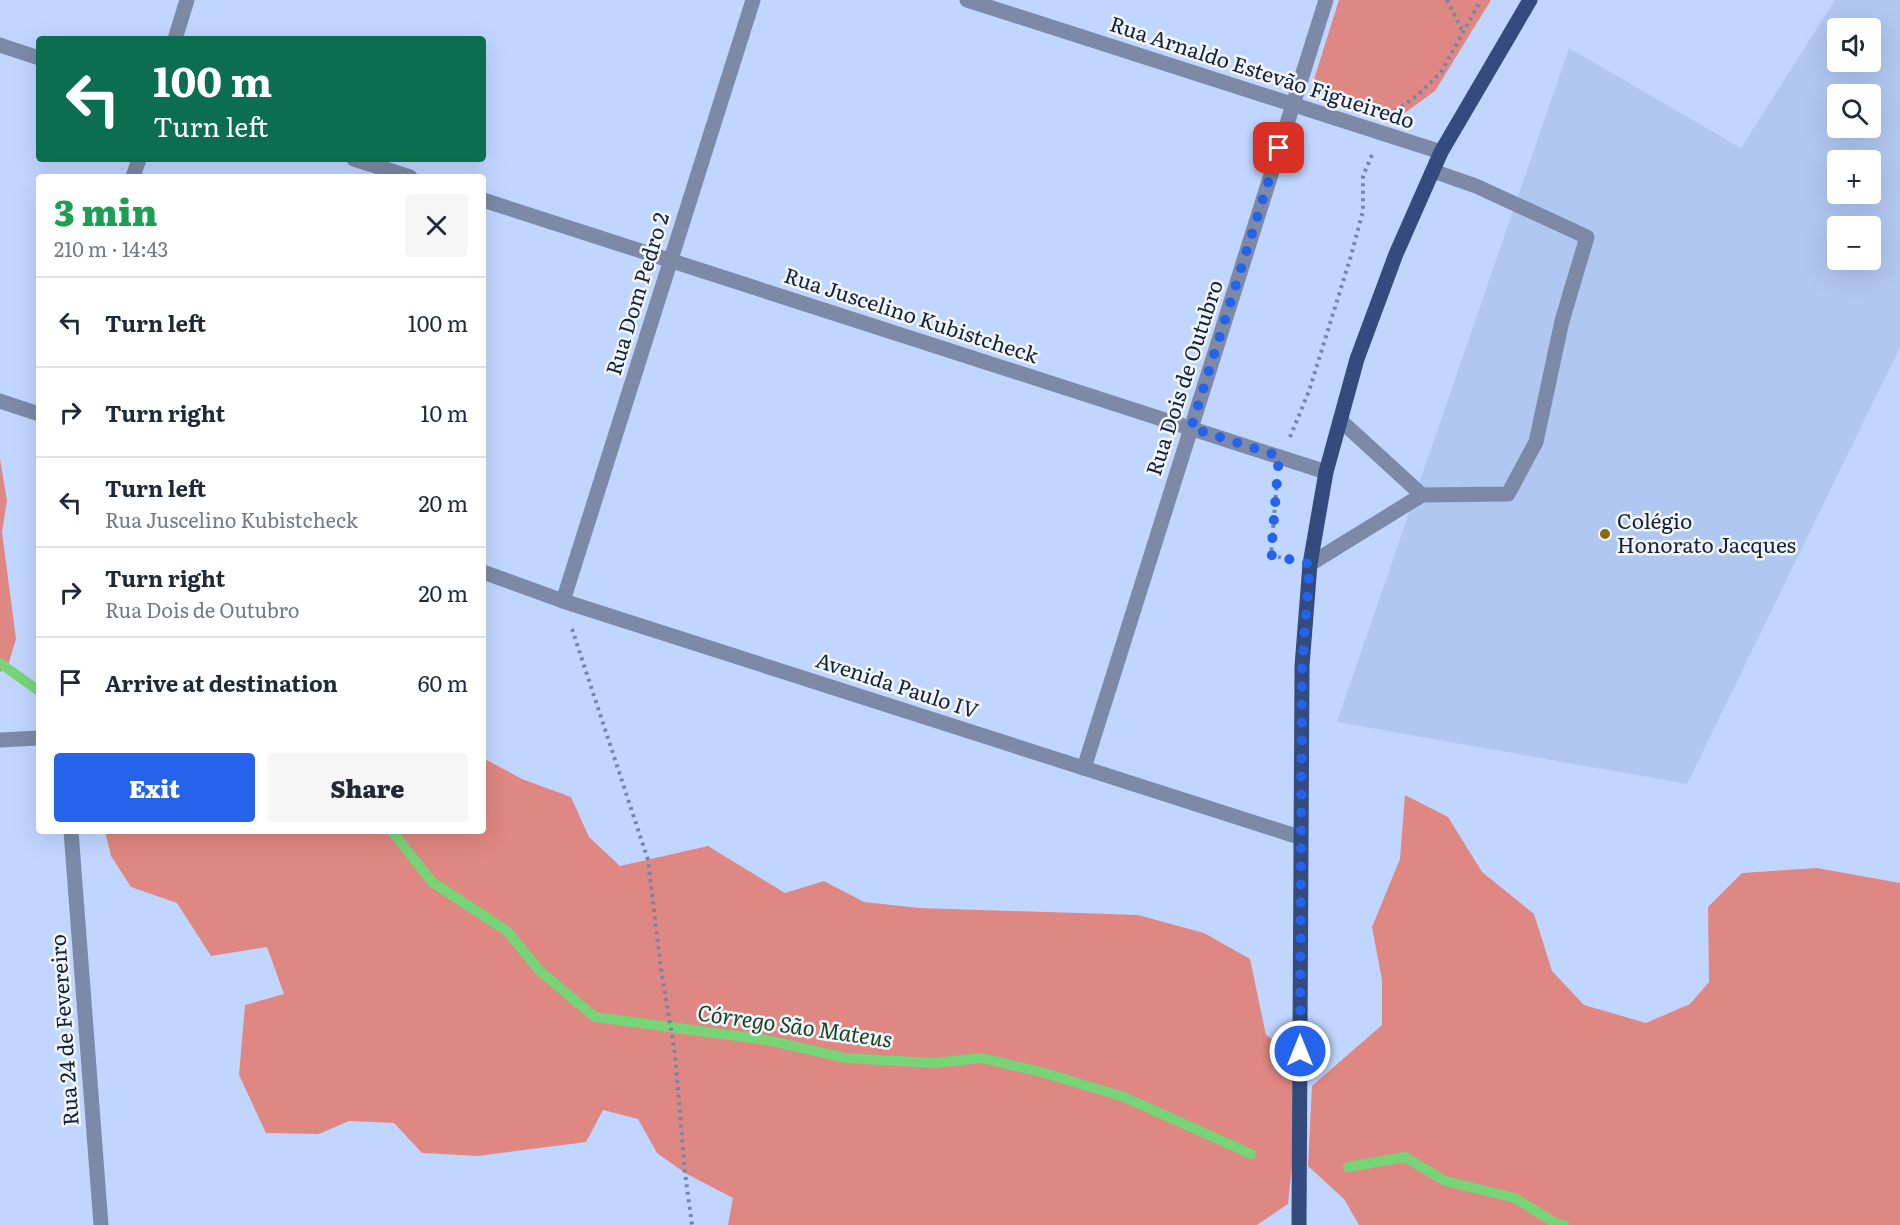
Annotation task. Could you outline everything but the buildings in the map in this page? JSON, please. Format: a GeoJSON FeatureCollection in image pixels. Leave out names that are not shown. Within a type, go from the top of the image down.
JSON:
{"type":"FeatureCollection","features":[{"type":"Feature","properties":{"kind":"main road"},"geometry":{"type":"LineString","coordinates":[[1299,1225],[1299,837],[1302,666],[1310,564],[1326,472],[1357,359],[1396,254],[1442,152],[1530,0]]}},
{"type":"Feature","properties":{"kind":"street"},"geometry":{"type":"LineString","coordinates":[[176,36],[187,0]]}},
{"type":"Feature","properties":{"kind":"street","name":"Rua Dom Pedro 2"},"geometry":{"type":"LineString","coordinates":[[563,601],[753,0]]}},
{"type":"Feature","properties":{"kind":"street","name":"Rua Arnaldo Estevão Figueiredo"},"geometry":{"type":"LineString","coordinates":[[967,0],[1442,152]]}},
{"type":"Feature","properties":{"kind":"street","name":"Rua Dois de Outubro"},"geometry":{"type":"LineString","coordinates":[[1084,768],[1326,0]]}},
{"type":"Feature","properties":{"kind":"street"},"geometry":{"type":"LineString","coordinates":[[0,45],[36,57]]}},
{"type":"Feature","properties":{"kind":"street"},"geometry":{"type":"LineString","coordinates":[[363,162],[401,174]]}},
{"type":"Feature","properties":{"kind":"street"},"geometry":{"type":"LineString","coordinates":[[1310,564],[1422,495],[1508,494],[1536,442],[1562,321],[1587,237],[1476,186],[1433,171]]}},
{"type":"Feature","properties":{"kind":"street","name":"Rua Juscelino Kubistcheck"},"geometry":{"type":"LineString","coordinates":[[486,202],[1326,472]]}},
{"type":"Feature","properties":{"kind":"street"},"geometry":{"type":"LineString","coordinates":[[0,401],[36,413]]}},
{"type":"Feature","properties":{"kind":"street"},"geometry":{"type":"LineString","coordinates":[[1340,420],[1422,495]]}},
{"type":"Feature","properties":{"kind":"street","name":"Avenida Paulo IV"},"geometry":{"type":"LineString","coordinates":[[486,573],[563,601],[1299,837]]}},
{"type":"Feature","properties":{"kind":"street"},"geometry":{"type":"LineString","coordinates":[[0,740],[36,738]]}},
{"type":"Feature","properties":{"kind":"street","name":"Rua 24 de Fevereiro"},"geometry":{"type":"LineString","coordinates":[[71,834],[101,1225]]}},
{"type":"Feature","properties":{"kind":"path"},"geometry":{"type":"LineString","coordinates":[[1447,0],[1463,33]]}},
{"type":"Feature","properties":{"kind":"path"},"geometry":{"type":"LineString","coordinates":[[1310,564],[1271,555],[1279,456],[1294,432],[1309,391],[1363,211],[1363,176],[1381,133],[1395,111],[1419,94],[1441,72],[1481,0]]}},
{"type":"Feature","properties":{"kind":"path"},"geometry":{"type":"LineString","coordinates":[[1384,108],[1395,111]]}},
{"type":"Feature","properties":{"kind":"path"},"geometry":{"type":"LineString","coordinates":[[563,601],[648,860],[661,969],[675,1054],[692,1225]]}},
{"type":"Feature","properties":{"kind":"shaded area"},"geometry":{"type":"Polygon","coordinates":[[[1339,0],[1491,0],[1435,91],[1399,117],[1311,89],[1339,0]]]}},
{"type":"Feature","properties":{"kind":"shaded area","name":"Colégio Honorato Jacques"},"geometry":{"type":"Polygon","coordinates":[[[1835,0],[1900,0],[1900,347],[1687,784],[1337,722],[1569,48],[1741,148],[1835,0]]]}},
{"type":"Feature","properties":{"kind":"shaded area"},"geometry":{"type":"Polygon","coordinates":[[[0,459],[7,501],[2,532],[16,639],[7,669],[0,672],[0,459]]]}},
{"type":"Feature","properties":{"kind":"shaded area"},"geometry":{"type":"Polygon","coordinates":[[[486,760],[522,779],[571,797],[589,837],[620,866],[708,846],[785,893],[824,881],[864,902],[919,908],[1138,915],[1204,933],[1250,959],[1266,1035],[1293,1053],[1292,1165],[1288,1204],[1257,1225],[728,1225],[733,1198],[685,1173],[657,1153],[638,1119],[603,1110],[586,1142],[478,1156],[422,1153],[394,1123],[349,1121],[319,1134],[266,1133],[239,1075],[245,1005],[284,994],[267,947],[211,956],[177,903],[131,887],[111,856],[106,834],[486,834],[486,760]]]}},
{"type":"Feature","properties":{"kind":"shaded area"},"geometry":{"type":"Polygon","coordinates":[[[1405,795],[1448,817],[1482,872],[1534,914],[1552,971],[1584,1005],[1646,1023],[1690,1004],[1709,982],[1708,907],[1742,873],[1817,868],[1900,883],[1900,1225],[1359,1225],[1344,1199],[1308,1166],[1312,1086],[1382,1025],[1382,980],[1372,927],[1400,859],[1405,795]]]}},
{"type":"Feature","properties":{"kind":"waterway","name":"Córrego São Mateus"},"geometry":{"type":"LineString","coordinates":[[0,663],[36,689]]}},
{"type":"Feature","properties":{"kind":"waterway","name":"Córrego São Mateus"},"geometry":{"type":"LineString","coordinates":[[394,834],[432,882],[507,931],[540,971],[595,1017],[767,1040],[846,1058],[933,1063],[982,1058],[1041,1072],[1124,1097],[1251,1154]]}},
{"type":"Feature","properties":{"kind":"waterway"},"geometry":{"type":"LineString","coordinates":[[1348,1167],[1405,1157],[1445,1181],[1515,1198],[1557,1224],[1564,1225]]}},
{"type":"Feature","properties":{"kind":"place","name":"Colégio Honorato Jacques"},"geometry":{"type":"Point","coordinates":[1605,534]}},
{"type":"Feature","properties":{"kind":"route"},"geometry":{"type":"LineString","coordinates":[[1279,148],[1191,428],[1279,456],[1271,555],[1310,564],[1302,666],[1299,837],[1300,1051]]}}]}
